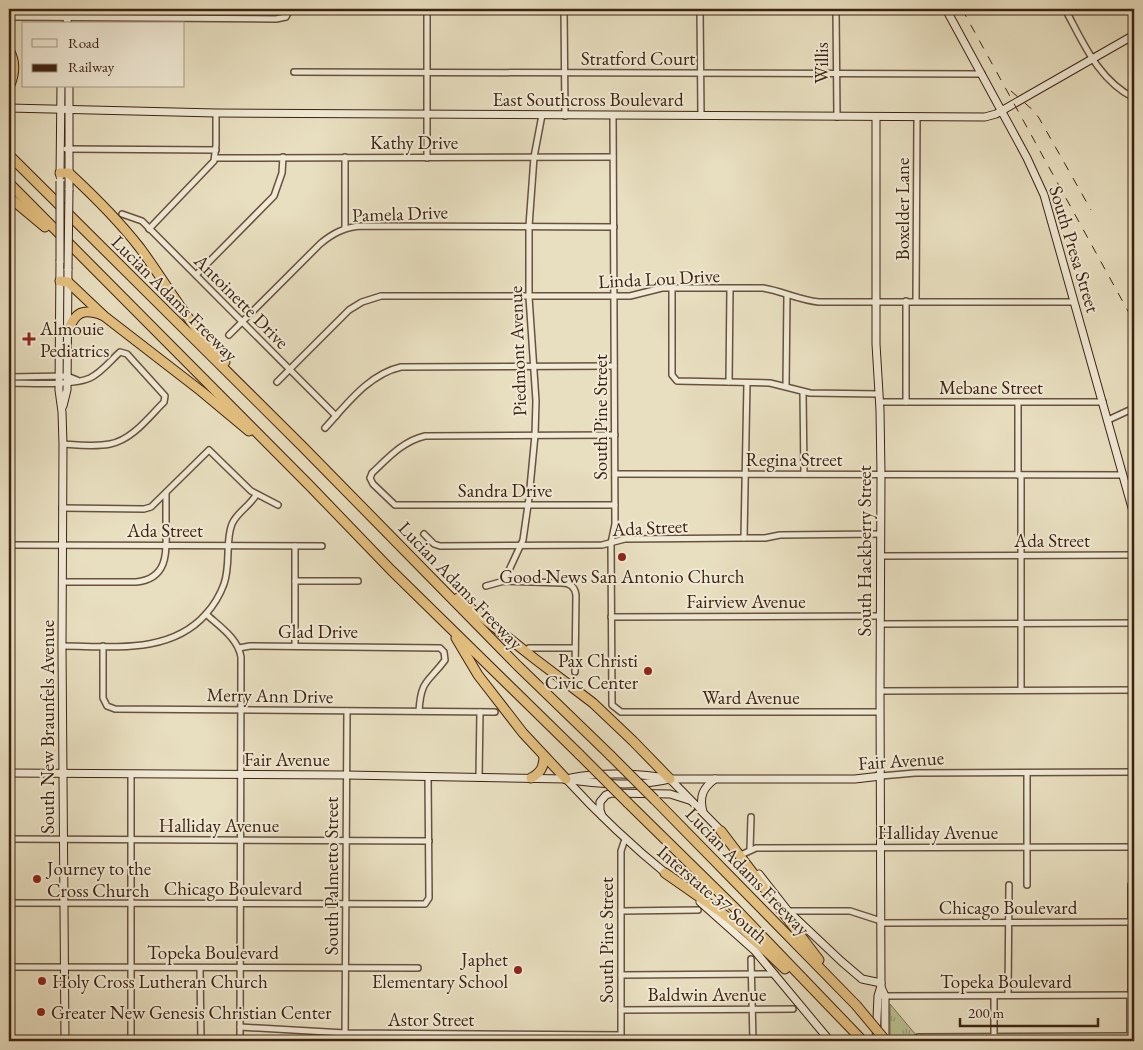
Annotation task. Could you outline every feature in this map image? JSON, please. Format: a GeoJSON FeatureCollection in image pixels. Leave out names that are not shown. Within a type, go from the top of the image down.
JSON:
{"type":"FeatureCollection","features":[{"type":"Feature","properties":{"kind":"highway"},"geometry":{"type":"LineString","coordinates":[[9,50],[14,66],[14,76],[9,87]]}},
{"type":"Feature","properties":{"kind":"highway","name":"Lucian Adams Freeway"},"geometry":{"type":"LineString","coordinates":[[9,155],[429,574],[518,666],[655,800],[856,1005],[885,1041]]}},
{"type":"Feature","properties":{"kind":"highway"},"geometry":{"type":"LineString","coordinates":[[63,176],[116,220],[140,248],[200,333],[218,355],[267,405],[290,435]]}},
{"type":"Feature","properties":{"kind":"highway","name":"Lucian Adams Freeway"},"geometry":{"type":"LineString","coordinates":[[9,183],[449,627],[736,909],[859,1038]]}},
{"type":"Feature","properties":{"kind":"highway"},"geometry":{"type":"LineString","coordinates":[[9,197],[99,274]]}},
{"type":"Feature","properties":{"kind":"highway"},"geometry":{"type":"LineString","coordinates":[[64,282],[104,316],[201,391],[244,428],[266,442]]}},
{"type":"Feature","properties":{"kind":"highway"},"geometry":{"type":"LineString","coordinates":[[68,331],[76,316],[85,312],[92,311],[104,316]]}},
{"type":"Feature","properties":{"kind":"highway"},"geometry":{"type":"LineString","coordinates":[[429,574],[535,659],[593,702],[670,779]]}},
{"type":"Feature","properties":{"kind":"highway"},"geometry":{"type":"LineString","coordinates":[[449,627],[478,675],[522,732],[566,779]]}},
{"type":"Feature","properties":{"kind":"highway"},"geometry":{"type":"LineString","coordinates":[[530,778],[540,773],[543,768],[544,756]]}},
{"type":"Feature","properties":{"kind":"highway"},"geometry":{"type":"LineString","coordinates":[[721,831],[845,994]]}},
{"type":"Feature","properties":{"kind":"highway"},"geometry":{"type":"LineString","coordinates":[[664,872],[744,930],[836,1013]]}},
{"type":"Feature","properties":{"kind":"main road"},"geometry":{"type":"LineString","coordinates":[[67,20],[68,9]]}},
{"type":"Feature","properties":{"kind":"main road","name":"South Presa Street"},"geometry":{"type":"LineString","coordinates":[[946,9],[1027,158],[1044,195],[1123,475],[1131,492],[1134,515]]}},
{"type":"Feature","properties":{"kind":"main road","name":"East Southcross Boulevard"},"geometry":{"type":"LineString","coordinates":[[9,109],[427,115],[985,117],[991,116],[1134,35]]}},
{"type":"Feature","properties":{"kind":"main road","name":"South New Braunfels Avenue"},"geometry":{"type":"LineString","coordinates":[[61,88],[63,176],[60,261],[64,282],[68,331],[63,379]]}},
{"type":"Feature","properties":{"kind":"main road","name":"South New Braunfels Avenue"},"geometry":{"type":"LineString","coordinates":[[65,1041],[62,412],[64,282],[68,270],[69,190],[63,176],[69,149],[69,88]]}},
{"type":"Feature","properties":{"kind":"main road","name":"South Hackberry Street"},"geometry":{"type":"LineString","coordinates":[[876,117],[876,344],[880,394],[881,474],[881,996],[885,1041]]}},
{"type":"Feature","properties":{"kind":"main road","name":"Fair Avenue"},"geometry":{"type":"LineString","coordinates":[[9,774],[428,776],[566,779],[586,782],[654,784],[670,779],[855,779],[881,776]]}},
{"type":"Feature","properties":{"kind":"main road","name":"Interstate 37 South"},"geometry":{"type":"LineString","coordinates":[[566,779],[625,839],[725,923],[755,951],[830,1041]]}},
{"type":"Feature","properties":{"kind":"main road","name":"Interstate 37 South"},"geometry":{"type":"LineString","coordinates":[[670,779],[743,854],[788,911],[858,975],[881,984]]}},
{"type":"Feature","properties":{"kind":"main road"},"geometry":{"type":"LineString","coordinates":[[703,812],[700,802],[701,795],[704,788],[715,779]]}},
{"type":"Feature","properties":{"kind":"main road"},"geometry":{"type":"LineString","coordinates":[[604,819],[600,810],[600,802],[606,795],[612,793],[670,794],[694,803]]}},
{"type":"Feature","properties":{"kind":"main road","name":"South Hackberry Street"},"geometry":{"type":"LineString","coordinates":[[876,1041],[881,996]]}},
{"type":"Feature","properties":{"kind":"street"},"geometry":{"type":"LineString","coordinates":[[9,16],[67,20],[282,18],[286,17],[290,9]]}},
{"type":"Feature","properties":{"kind":"street"},"geometry":{"type":"LineString","coordinates":[[427,9],[427,158]]}},
{"type":"Feature","properties":{"kind":"street"},"geometry":{"type":"LineString","coordinates":[[564,9],[565,116]]}},
{"type":"Feature","properties":{"kind":"street"},"geometry":{"type":"LineString","coordinates":[[700,9],[701,116]]}},
{"type":"Feature","properties":{"kind":"street","name":"Willis"},"geometry":{"type":"LineString","coordinates":[[836,9],[837,117]]}},
{"type":"Feature","properties":{"kind":"street"},"geometry":{"type":"LineString","coordinates":[[1065,9],[1092,59],[1111,82],[1134,98]]}},
{"type":"Feature","properties":{"kind":"street","name":"Stratford Court"},"geometry":{"type":"LineString","coordinates":[[294,72],[427,74],[982,74]]}},
{"type":"Feature","properties":{"kind":"street"},"geometry":{"type":"LineString","coordinates":[[149,229],[212,164],[216,150],[216,113]]}},
{"type":"Feature","properties":{"kind":"street","name":"Piedmont Avenue"},"geometry":{"type":"LineString","coordinates":[[504,581],[521,545],[528,505],[535,435],[534,366],[529,297],[529,226],[534,157],[542,115]]}},
{"type":"Feature","properties":{"kind":"street","name":"South Pine Street"},"geometry":{"type":"LineString","coordinates":[[613,116],[615,524],[611,543],[611,703],[621,712]]}},
{"type":"Feature","properties":{"kind":"street","name":"Boxelder Lane"},"geometry":{"type":"LineString","coordinates":[[916,301],[917,117]]}},
{"type":"Feature","properties":{"kind":"street"},"geometry":{"type":"LineString","coordinates":[[61,149],[216,150]]}},
{"type":"Feature","properties":{"kind":"street"},"geometry":{"type":"LineString","coordinates":[[196,275],[274,196],[282,173],[283,157]]}},
{"type":"Feature","properties":{"kind":"street"},"geometry":{"type":"LineString","coordinates":[[345,157],[345,228]]}},
{"type":"Feature","properties":{"kind":"street","name":"Kathy Drive"},"geometry":{"type":"LineString","coordinates":[[215,158],[613,158]]}},
{"type":"Feature","properties":{"kind":"street","name":"Antoinette Drive"},"geometry":{"type":"LineString","coordinates":[[122,214],[142,221],[336,416]]}},
{"type":"Feature","properties":{"kind":"street","name":"Pamela Drive"},"geometry":{"type":"LineString","coordinates":[[229,335],[320,244],[345,228],[371,226],[614,227]]}},
{"type":"Feature","properties":{"kind":"street"},"geometry":{"type":"LineString","coordinates":[[672,288],[672,375],[674,379],[680,382],[770,383],[803,392],[880,394]]}},
{"type":"Feature","properties":{"kind":"street"},"geometry":{"type":"LineString","coordinates":[[729,382],[730,288]]}},
{"type":"Feature","properties":{"kind":"street","name":"Linda Lou Drive"},"geometry":{"type":"LineString","coordinates":[[277,382],[343,315],[368,299],[387,296],[630,296],[655,289],[763,288],[816,302],[1074,302]]}},
{"type":"Feature","properties":{"kind":"street"},"geometry":{"type":"LineString","coordinates":[[786,386],[787,295]]}},
{"type":"Feature","properties":{"kind":"street"},"geometry":{"type":"LineString","coordinates":[[906,301],[906,402]]}},
{"type":"Feature","properties":{"kind":"street"},"geometry":{"type":"LineString","coordinates":[[9,377],[86,379],[96,374],[120,352],[127,354],[165,396],[166,399],[132,433],[122,440],[111,444],[63,444]]}},
{"type":"Feature","properties":{"kind":"street"},"geometry":{"type":"LineString","coordinates":[[325,428],[375,378],[394,368],[419,366],[614,366]]}},
{"type":"Feature","properties":{"kind":"street"},"geometry":{"type":"LineString","coordinates":[[9,383],[63,379]]}},
{"type":"Feature","properties":{"kind":"street"},"geometry":{"type":"LineString","coordinates":[[744,538],[747,383]]}},
{"type":"Feature","properties":{"kind":"street"},"geometry":{"type":"LineString","coordinates":[[803,392],[804,474]]}},
{"type":"Feature","properties":{"kind":"street","name":"Mebane Street"},"geometry":{"type":"LineString","coordinates":[[880,402],[1103,402]]}},
{"type":"Feature","properties":{"kind":"street"},"geometry":{"type":"LineString","coordinates":[[1018,402],[1022,690]]}},
{"type":"Feature","properties":{"kind":"street"},"geometry":{"type":"LineString","coordinates":[[1108,420],[1134,408]]}},
{"type":"Feature","properties":{"kind":"street","name":"Sandra Drive"},"geometry":{"type":"LineString","coordinates":[[535,435],[430,435],[421,437],[406,443],[372,473],[370,478],[394,505],[615,505]]}},
{"type":"Feature","properties":{"kind":"street"},"geometry":{"type":"LineString","coordinates":[[535,435],[615,435]]}},
{"type":"Feature","properties":{"kind":"street"},"geometry":{"type":"LineString","coordinates":[[62,508],[144,509],[154,505],[209,450],[256,495],[278,505]]}},
{"type":"Feature","properties":{"kind":"street","name":"Regina Street"},"geometry":{"type":"LineString","coordinates":[[615,474],[1123,475]]}},
{"type":"Feature","properties":{"kind":"street"},"geometry":{"type":"LineString","coordinates":[[62,582],[136,582],[146,580],[155,575],[163,564],[167,545],[166,494]]}},
{"type":"Feature","properties":{"kind":"street"},"geometry":{"type":"LineString","coordinates":[[62,646],[146,645],[166,640],[185,631],[206,614],[216,601],[224,584],[229,564],[230,532],[233,522],[256,495]]}},
{"type":"Feature","properties":{"kind":"street","name":"Ada Street"},"geometry":{"type":"LineString","coordinates":[[424,534],[434,544],[440,546],[602,545],[625,539],[765,538],[780,535],[881,534]]}},
{"type":"Feature","properties":{"kind":"street","name":"Ada Street"},"geometry":{"type":"LineString","coordinates":[[9,545],[322,546]]}},
{"type":"Feature","properties":{"kind":"street"},"geometry":{"type":"LineString","coordinates":[[295,646],[296,546]]}},
{"type":"Feature","properties":{"kind":"street","name":"Ada Street"},"geometry":{"type":"LineString","coordinates":[[881,556],[1134,555]]}},
{"type":"Feature","properties":{"kind":"street"},"geometry":{"type":"LineString","coordinates":[[295,581],[358,581]]}},
{"type":"Feature","properties":{"kind":"street"},"geometry":{"type":"LineString","coordinates":[[486,586],[504,581],[565,583],[574,588],[576,595],[575,672]]}},
{"type":"Feature","properties":{"kind":"street"},"geometry":{"type":"LineString","coordinates":[[206,614],[231,637],[239,648],[241,658],[240,1041]]}},
{"type":"Feature","properties":{"kind":"street","name":"Fairview Avenue"},"geometry":{"type":"LineString","coordinates":[[611,617],[880,616]]}},
{"type":"Feature","properties":{"kind":"street"},"geometry":{"type":"LineString","coordinates":[[880,624],[1134,623]]}},
{"type":"Feature","properties":{"kind":"street","name":"Merry Ann Drive"},"geometry":{"type":"LineString","coordinates":[[103,646],[103,698],[104,702],[111,708],[495,712]]}},
{"type":"Feature","properties":{"kind":"street","name":"Glad Drive"},"geometry":{"type":"LineString","coordinates":[[239,648],[250,646],[440,648],[444,652],[444,663],[422,687],[420,711]]}},
{"type":"Feature","properties":{"kind":"street"},"geometry":{"type":"LineString","coordinates":[[529,648],[575,648]]}},
{"type":"Feature","properties":{"kind":"street"},"geometry":{"type":"LineString","coordinates":[[880,691],[1134,690]]}},
{"type":"Feature","properties":{"kind":"street","name":"South Palmetto Street"},"geometry":{"type":"LineString","coordinates":[[345,1041],[347,711]]}},
{"type":"Feature","properties":{"kind":"street"},"geometry":{"type":"LineString","coordinates":[[479,778],[480,712]]}},
{"type":"Feature","properties":{"kind":"street","name":"Ward Avenue"},"geometry":{"type":"LineString","coordinates":[[621,712],[880,712]]}},
{"type":"Feature","properties":{"kind":"street","name":"Fair Avenue"},"geometry":{"type":"LineString","coordinates":[[881,776],[916,773],[1134,772]]}},
{"type":"Feature","properties":{"kind":"street"},"geometry":{"type":"LineString","coordinates":[[1026,773],[1027,885]]}},
{"type":"Feature","properties":{"kind":"street"},"geometry":{"type":"LineString","coordinates":[[130,774],[131,1041]]}},
{"type":"Feature","properties":{"kind":"street"},"geometry":{"type":"LineString","coordinates":[[428,776],[429,841]]}},
{"type":"Feature","properties":{"kind":"street"},"geometry":{"type":"LineString","coordinates":[[750,850],[751,817]]}},
{"type":"Feature","properties":{"kind":"street","name":"Halliday Avenue"},"geometry":{"type":"LineString","coordinates":[[9,839],[429,841]]}},
{"type":"Feature","properties":{"kind":"street","name":"South Pine Street"},"geometry":{"type":"LineString","coordinates":[[621,1038],[621,851],[625,839]]}},
{"type":"Feature","properties":{"kind":"street","name":"Chicago Boulevard"},"geometry":{"type":"LineString","coordinates":[[9,904],[241,903],[422,905],[427,903],[429,898],[429,841]]}},
{"type":"Feature","properties":{"kind":"street","name":"Halliday Avenue"},"geometry":{"type":"LineString","coordinates":[[743,854],[756,848],[1134,847]]}},
{"type":"Feature","properties":{"kind":"street"},"geometry":{"type":"LineString","coordinates":[[1008,996],[1009,885]]}},
{"type":"Feature","properties":{"kind":"street"},"geometry":{"type":"LineString","coordinates":[[918,1037],[994,1039],[1131,1038],[1133,922],[1131,885]]}},
{"type":"Feature","properties":{"kind":"street"},"geometry":{"type":"LineString","coordinates":[[621,911],[698,910]]}},
{"type":"Feature","properties":{"kind":"street","name":"Chicago Boulevard"},"geometry":{"type":"LineString","coordinates":[[788,911],[850,911],[882,922],[1133,922]]}},
{"type":"Feature","properties":{"kind":"street"},"geometry":{"type":"LineString","coordinates":[[751,959],[753,1041]]}},
{"type":"Feature","properties":{"kind":"street","name":"Topeka Boulevard"},"geometry":{"type":"LineString","coordinates":[[9,967],[418,968]]}},
{"type":"Feature","properties":{"kind":"street"},"geometry":{"type":"LineString","coordinates":[[200,968],[201,1041]]}},
{"type":"Feature","properties":{"kind":"street"},"geometry":{"type":"LineString","coordinates":[[621,975],[775,974]]}},
{"type":"Feature","properties":{"kind":"street","name":"Topeka Boulevard"},"geometry":{"type":"LineString","coordinates":[[881,996],[1132,995]]}},
{"type":"Feature","properties":{"kind":"street"},"geometry":{"type":"LineString","coordinates":[[994,996],[994,1039]]}},
{"type":"Feature","properties":{"kind":"street","name":"Baldwin Avenue"},"geometry":{"type":"LineString","coordinates":[[621,1010],[793,1009]]}},
{"type":"Feature","properties":{"kind":"street","name":"Astor Street"},"geometry":{"type":"LineString","coordinates":[[240,1027],[345,1033],[502,1034],[621,1038]]}},
{"type":"Feature","properties":{"kind":"street"},"geometry":{"type":"LineString","coordinates":[[502,1034],[502,1041]]}},
{"type":"Feature","properties":{"kind":"green space"},"geometry":{"type":"Polygon","coordinates":[[[890,1004],[921,1041],[890,1041],[890,1004]]]}},
{"type":"Feature","properties":{"kind":"railway"},"geometry":{"type":"LineString","coordinates":[[962,9],[1134,322]]}},
{"type":"Feature","properties":{"kind":"railway"},"geometry":{"type":"LineString","coordinates":[[1011,91],[1034,111],[1039,118],[1091,210]]}},
{"type":"Feature","properties":{"kind":"place","name":"Almouie Pediatrics"},"geometry":{"type":"Point","coordinates":[29,339]}},
{"type":"Feature","properties":{"kind":"place","name":"Good News San Antonio Church"},"geometry":{"type":"Point","coordinates":[622,557]}},
{"type":"Feature","properties":{"kind":"place","name":"Pax Christi Civic Center"},"geometry":{"type":"Point","coordinates":[648,671]}},
{"type":"Feature","properties":{"kind":"place","name":"Journey to the Cross Church"},"geometry":{"type":"Point","coordinates":[37,879]}},
{"type":"Feature","properties":{"kind":"place","name":"Japhet Elementary School"},"geometry":{"type":"Point","coordinates":[518,970]}},
{"type":"Feature","properties":{"kind":"place","name":"Holy Cross Lutheran Church"},"geometry":{"type":"Point","coordinates":[42,981]}},
{"type":"Feature","properties":{"kind":"place","name":"Greater New Genesis Christian Center"},"geometry":{"type":"Point","coordinates":[41,1012]}}]}
